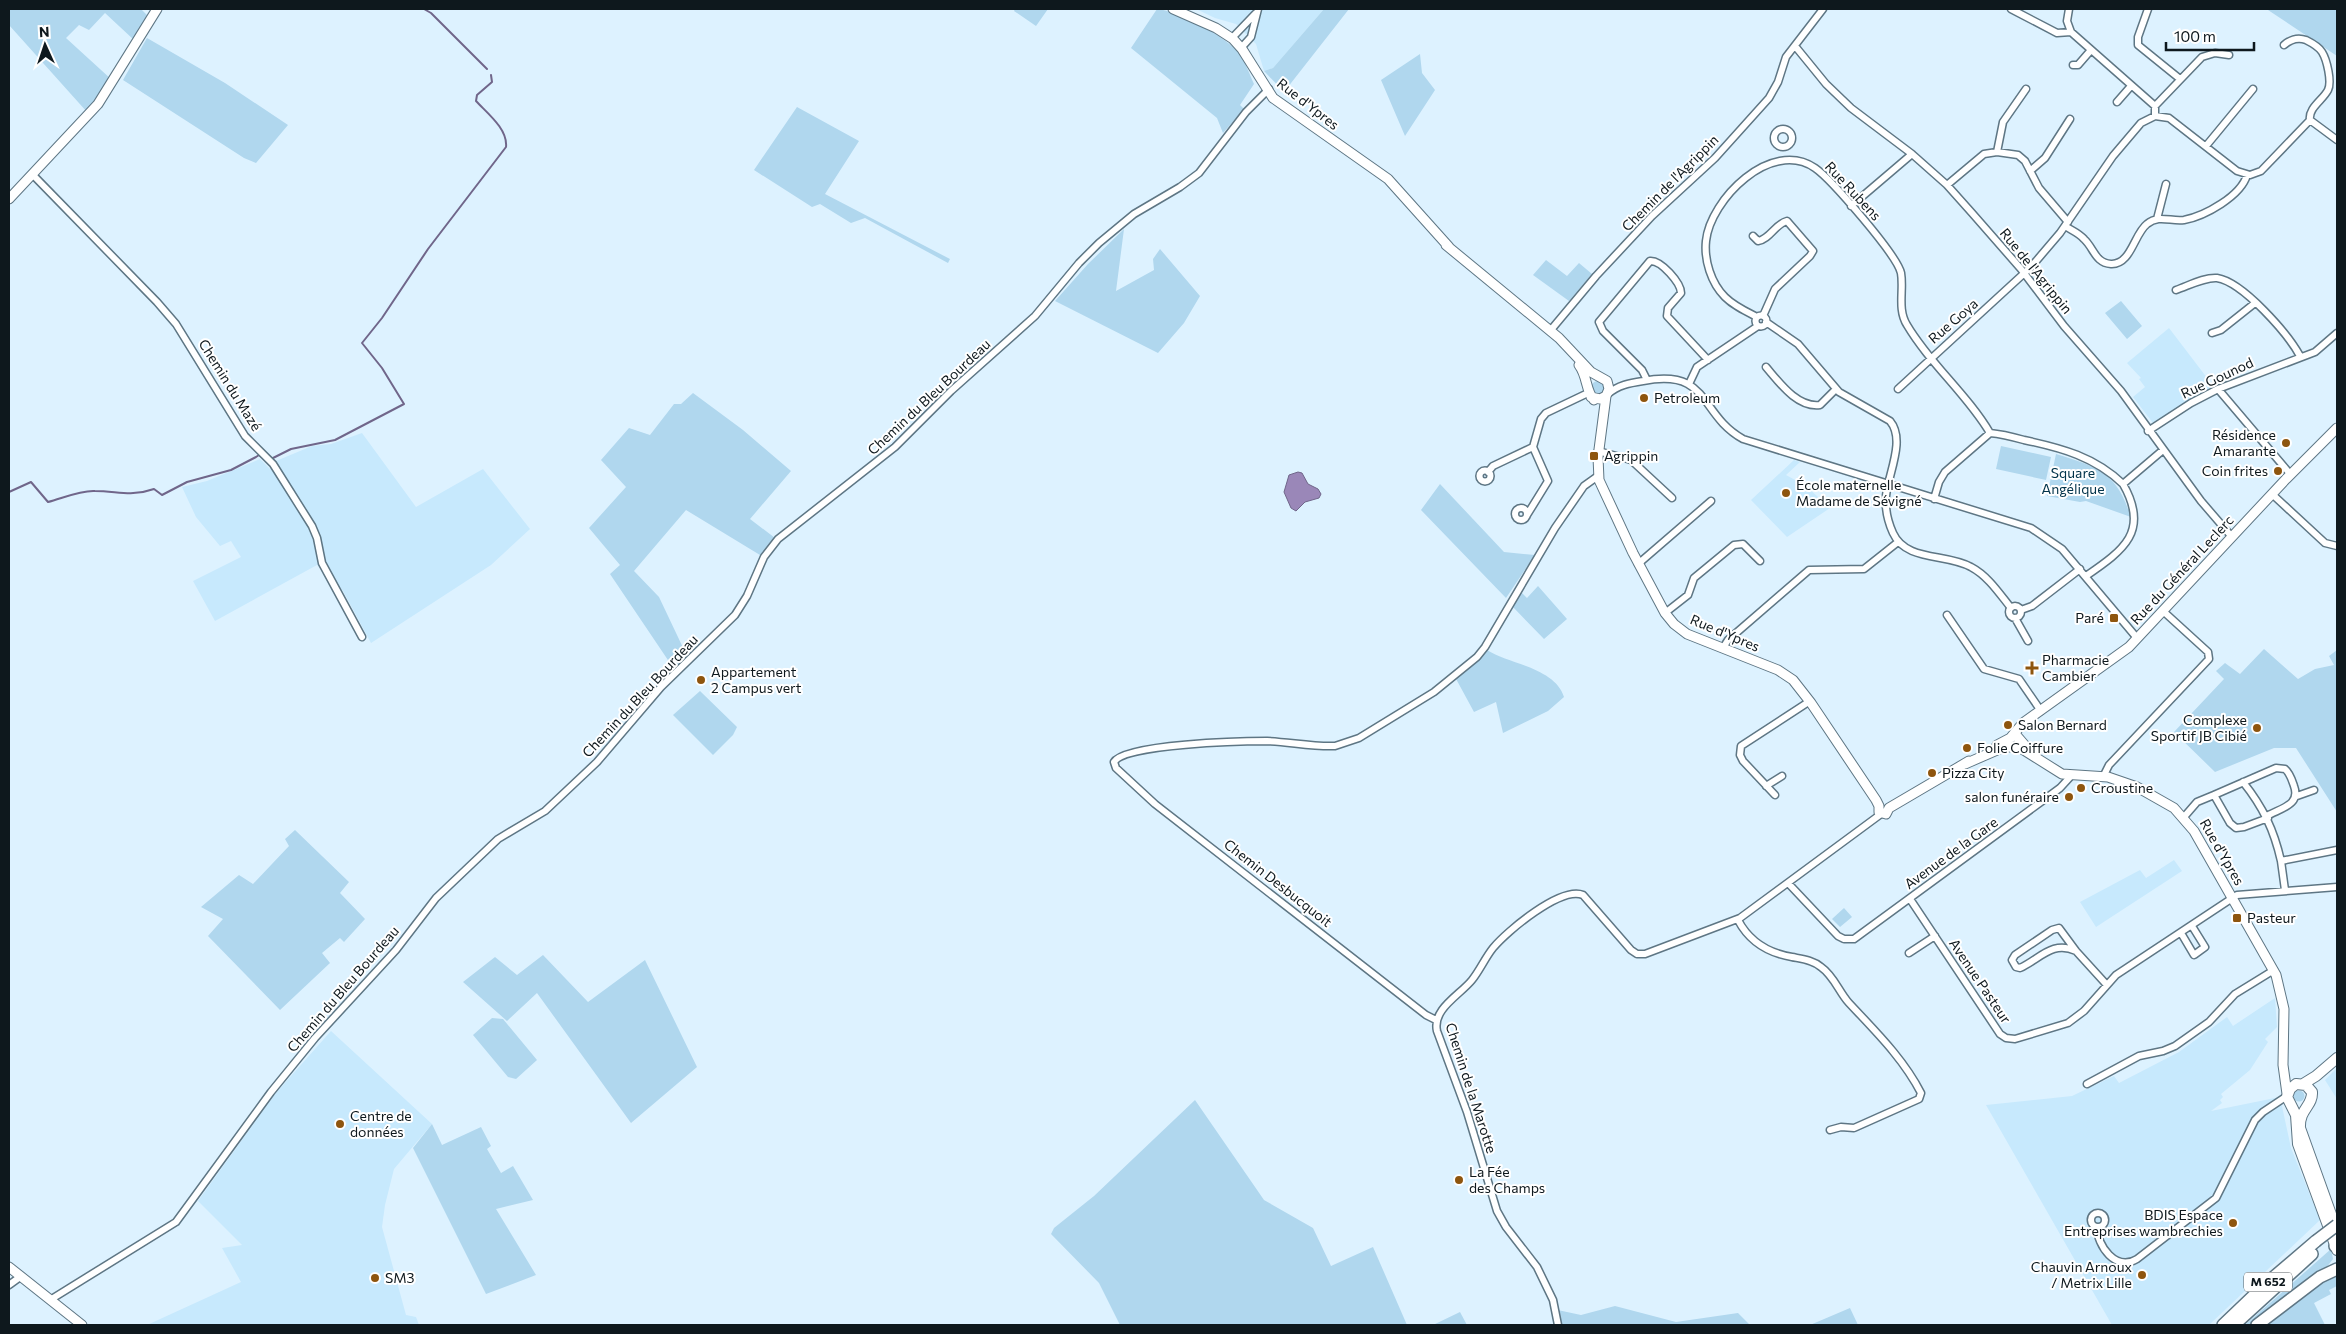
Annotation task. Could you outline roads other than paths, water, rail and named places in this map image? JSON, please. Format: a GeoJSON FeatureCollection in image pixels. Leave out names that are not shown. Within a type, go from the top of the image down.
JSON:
{"type":"FeatureCollection","features":[{"type":"Feature","properties":{"kind":"highway","name":"M 652"},"geometry":{"type":"LineString","coordinates":[[2234,1325],[2337,1225]]}},
{"type":"Feature","properties":{"kind":"highway","name":"M 652"},"geometry":{"type":"LineString","coordinates":[[2223,1325],[2268,1282],[2318,1245],[2337,1244]]}},
{"type":"Feature","properties":{"kind":"highway"},"geometry":{"type":"LineString","coordinates":[[2257,1325],[2320,1277],[2337,1261]]}},
{"type":"Feature","properties":{"kind":"highway"},"geometry":{"type":"LineString","coordinates":[[2320,1277],[2337,1269]]}},
{"type":"Feature","properties":{"kind":"main road"},"geometry":{"type":"LineString","coordinates":[[9,199],[104,97],[157,9]]}},
{"type":"Feature","properties":{"kind":"main road","name":"Rue d'Ypres"},"geometry":{"type":"LineString","coordinates":[[1173,9],[1216,28],[1232,38],[1241,48],[1277,102],[1395,186],[1449,248],[1562,341],[1591,372],[1604,379]]}},
{"type":"Feature","properties":{"kind":"main road","name":"Rue d'Ypres"},"geometry":{"type":"LineString","coordinates":[[1562,341],[1582,370],[1589,392],[1598,408],[1601,430]]}},
{"type":"Feature","properties":{"kind":"main road"},"geometry":{"type":"LineString","coordinates":[[1592,379],[1604,379],[1609,388],[1607,395],[1598,400],[1589,392],[1592,379]]}},
{"type":"Feature","properties":{"kind":"main road","name":"Rue d'Ypres"},"geometry":{"type":"LineString","coordinates":[[1607,395],[1598,451],[1598,476],[1638,564],[1665,613],[1684,632],[1781,671],[1793,680],[1810,701],[1883,809]]}},
{"type":"Feature","properties":{"kind":"main road","name":"Rue du Général Leclerc"},"geometry":{"type":"LineString","coordinates":[[2015,741],[2022,728],[2038,713],[2118,656],[2138,638],[2232,536],[2337,428]]}},
{"type":"Feature","properties":{"kind":"main road"},"geometry":{"type":"LineString","coordinates":[[1883,809],[1965,764],[2015,741]]}},
{"type":"Feature","properties":{"kind":"main road","name":"Rue d'Ypres"},"geometry":{"type":"LineString","coordinates":[[2015,741],[2059,773],[2071,776],[2118,779],[2169,804],[2184,817],[2274,970],[2283,1003],[2283,1068],[2289,1099],[2296,1115],[2299,1147],[2337,1244]]}},
{"type":"Feature","properties":{"kind":"main road","name":"Rue d'Ypres"},"geometry":{"type":"LineString","coordinates":[[2284,1050],[2288,1072],[2302,1084]]}},
{"type":"Feature","properties":{"kind":"main road"},"geometry":{"type":"LineString","coordinates":[[2307,1106],[2298,1108],[2289,1099],[2292,1086],[2302,1084],[2337,1058]]}},
{"type":"Feature","properties":{"kind":"main road"},"geometry":{"type":"LineString","coordinates":[[2327,1067],[2316,1082],[2312,1096],[2300,1118],[2301,1132],[2337,1230]]}},
{"type":"Feature","properties":{"kind":"main road"},"geometry":{"type":"LineString","coordinates":[[2302,1084],[2310,1089],[2312,1096]]}},
{"type":"Feature","properties":{"kind":"main road"},"geometry":{"type":"LineString","coordinates":[[9,1267],[82,1325]]}},
{"type":"Feature","properties":{"kind":"street","name":"Chemin de l'Agrippin"},"geometry":{"type":"LineString","coordinates":[[1550,331],[1607,263],[1652,216],[1715,158],[1769,98],[1776,89],[1786,57],[1823,9]]}},
{"type":"Feature","properties":{"kind":"street"},"geometry":{"type":"LineString","coordinates":[[2011,9],[2057,33],[2071,32]]}},
{"type":"Feature","properties":{"kind":"street"},"geometry":{"type":"LineString","coordinates":[[2069,9],[2067,21],[2071,32],[2154,106],[2156,116],[2169,118],[2237,171],[2247,174],[2263,170],[2310,120],[2310,113],[2329,88],[2330,81],[2323,54],[2317,47],[2304,40],[2294,39],[2284,45]]}},
{"type":"Feature","properties":{"kind":"street"},"geometry":{"type":"LineString","coordinates":[[2148,9],[2138,37],[2138,45],[2180,79]]}},
{"type":"Feature","properties":{"kind":"street"},"geometry":{"type":"LineString","coordinates":[[1232,38],[1257,10]]}},
{"type":"Feature","properties":{"kind":"street"},"geometry":{"type":"LineString","coordinates":[[1241,48],[1251,37],[1257,10]]}},
{"type":"Feature","properties":{"kind":"street","name":"Rue de l'Agrippin"},"geometry":{"type":"LineString","coordinates":[[1795,46],[1826,84],[1854,112],[1912,154],[1947,185],[2024,274],[2064,326],[2121,391],[2204,504],[2232,536]]}},
{"type":"Feature","properties":{"kind":"street"},"geometry":{"type":"LineString","coordinates":[[2073,65],[2078,65],[2091,50]]}},
{"type":"Feature","properties":{"kind":"street"},"geometry":{"type":"LineString","coordinates":[[2154,106],[2202,56],[2215,53],[2229,55]]}},
{"type":"Feature","properties":{"kind":"street"},"geometry":{"type":"LineString","coordinates":[[2117,102],[2131,86]]}},
{"type":"Feature","properties":{"kind":"street","name":"Chemin du Bleu Bourdeau"},"geometry":{"type":"LineString","coordinates":[[50,1300],[176,1222],[272,1090],[315,1038],[390,958],[436,898],[498,839],[545,811],[593,766],[661,687],[735,614],[749,591],[764,556],[778,539],[895,448],[945,397],[1035,316],[1079,263],[1099,243],[1134,214],[1175,190],[1199,173],[1246,112],[1268,89]]}},
{"type":"Feature","properties":{"kind":"street"},"geometry":{"type":"LineString","coordinates":[[1998,152],[2003,122],[2026,89]]}},
{"type":"Feature","properties":{"kind":"street"},"geometry":{"type":"LineString","coordinates":[[2206,146],[2253,89]]}},
{"type":"Feature","properties":{"kind":"street","name":"Rue Goya"},"geometry":{"type":"LineString","coordinates":[[1898,389],[1929,358],[2024,274],[2048,248],[2066,224],[2120,146],[2144,121],[2156,116]]}},
{"type":"Feature","properties":{"kind":"street"},"geometry":{"type":"LineString","coordinates":[[2030,171],[2045,158],[2070,118]]}},
{"type":"Feature","properties":{"kind":"street"},"geometry":{"type":"LineString","coordinates":[[2310,120],[2337,140]]}},
{"type":"Feature","properties":{"kind":"street"},"geometry":{"type":"LineString","coordinates":[[1784,146],[1784,159],[1764,166],[1743,180],[1716,214],[1706,240],[1709,268],[1717,288],[1732,304],[1762,318],[1798,344],[1836,390],[1890,421],[1893,425],[1896,444],[1888,485],[1887,513],[1890,528],[1898,542],[1911,551],[1959,562],[1972,567],[1990,582],[2011,608],[2010,613],[2015,618],[2028,641]]}},
{"type":"Feature","properties":{"kind":"street"},"geometry":{"type":"LineString","coordinates":[[1947,185],[1979,157],[1998,152],[2022,158],[2039,188],[2066,224],[2083,237],[2098,259],[2112,264],[2125,259],[2143,228],[2157,219],[2184,220],[2220,204],[2238,192],[2247,174]]}},
{"type":"Feature","properties":{"kind":"street"},"geometry":{"type":"LineString","coordinates":[[1850,206],[1912,154]]}},
{"type":"Feature","properties":{"kind":"street","name":"Rue Rubens"},"geometry":{"type":"LineString","coordinates":[[1784,159],[1798,161],[1814,167],[1875,232],[1899,268],[1902,314],[1905,322],[1929,358],[1990,433]]}},
{"type":"Feature","properties":{"kind":"street","name":"Chemin du Mazé"},"geometry":{"type":"LineString","coordinates":[[33,175],[176,324],[243,432],[273,464],[312,526],[317,538],[322,563],[362,637]]}},
{"type":"Feature","properties":{"kind":"street"},"geometry":{"type":"LineString","coordinates":[[2157,219],[2158,208],[2165,195],[2166,184]]}},
{"type":"Feature","properties":{"kind":"street"},"geometry":{"type":"LineString","coordinates":[[1689,384],[1696,368],[1758,326],[1764,326],[1762,318],[1775,289],[1810,256],[1813,250],[1787,221],[1782,223],[1764,240],[1758,241],[1753,236]]}},
{"type":"Feature","properties":{"kind":"street"},"geometry":{"type":"LineString","coordinates":[[1647,380],[1644,372],[1603,331],[1600,322],[1650,261],[1659,263],[1681,287],[1681,293],[1668,308],[1667,316],[1708,360]]}},
{"type":"Feature","properties":{"kind":"street"},"geometry":{"type":"LineString","coordinates":[[2176,290],[2204,280],[2218,279],[2232,284],[2287,336],[2300,356]]}},
{"type":"Feature","properties":{"kind":"street"},"geometry":{"type":"LineString","coordinates":[[2212,333],[2220,330],[2254,303]]}},
{"type":"Feature","properties":{"kind":"street","name":"Rue Gounod"},"geometry":{"type":"LineString","coordinates":[[2148,430],[2190,403],[2218,389],[2300,356],[2315,352],[2337,333]]}},
{"type":"Feature","properties":{"kind":"street"},"geometry":{"type":"LineString","coordinates":[[1766,367],[1795,398],[1813,405],[1820,405],[1836,390]]}},
{"type":"Feature","properties":{"kind":"street"},"geometry":{"type":"LineString","coordinates":[[1607,395],[1625,384],[1669,377],[1689,384],[1733,432],[1743,439],[2030,528],[2057,544],[2138,638]]}},
{"type":"Feature","properties":{"kind":"street"},"geometry":{"type":"LineString","coordinates":[[1604,379],[1625,384]]}},
{"type":"Feature","properties":{"kind":"street"},"geometry":{"type":"LineString","coordinates":[[2218,389],[2291,475]]}},
{"type":"Feature","properties":{"kind":"street"},"geometry":{"type":"LineString","coordinates":[[1527,515],[1548,481],[1533,447],[1541,419],[1546,413],[1589,392]]}},
{"type":"Feature","properties":{"kind":"street"},"geometry":{"type":"LineString","coordinates":[[1934,499],[1939,482],[1945,472],[1990,433],[2051,446],[2076,454],[2102,467],[2123,484],[2134,506],[2135,520],[2133,531],[2120,551],[2086,576]]}},
{"type":"Feature","properties":{"kind":"street"},"geometry":{"type":"LineString","coordinates":[[1488,472],[1493,466],[1533,447]]}},
{"type":"Feature","properties":{"kind":"street"},"geometry":{"type":"LineString","coordinates":[[2123,484],[2163,450]]}},
{"type":"Feature","properties":{"kind":"street"},"geometry":{"type":"LineString","coordinates":[[1598,451],[1615,454],[1631,460],[1672,498]]}},
{"type":"Feature","properties":{"kind":"street","name":"Chemin Desbucquoit"},"geometry":{"type":"LineString","coordinates":[[1436,1020],[1426,1015],[1155,804],[1116,768],[1114,764],[1115,759],[1123,754],[1134,752],[1203,743],[1267,741],[1339,746],[1364,735],[1434,692],[1480,654],[1554,528],[1584,486],[1598,476]]}},
{"type":"Feature","properties":{"kind":"street"},"geometry":{"type":"LineString","coordinates":[[2272,494],[2325,543],[2337,546]]}},
{"type":"Feature","properties":{"kind":"street"},"geometry":{"type":"LineString","coordinates":[[1638,564],[1711,501]]}},
{"type":"Feature","properties":{"kind":"street"},"geometry":{"type":"LineString","coordinates":[[1723,648],[1728,640],[1809,570],[1864,569],[1898,542]]}},
{"type":"Feature","properties":{"kind":"street"},"geometry":{"type":"LineString","coordinates":[[1665,613],[1688,595],[1694,578],[1734,545],[1743,544],[1760,561]]}},
{"type":"Feature","properties":{"kind":"street"},"geometry":{"type":"LineString","coordinates":[[2021,610],[2032,606],[2080,569]]}},
{"type":"Feature","properties":{"kind":"street"},"geometry":{"type":"LineString","coordinates":[[2011,608],[2017,606],[2021,610]]}},
{"type":"Feature","properties":{"kind":"street"},"geometry":{"type":"LineString","coordinates":[[2015,618],[2020,616],[2021,610]]}},
{"type":"Feature","properties":{"kind":"street"},"geometry":{"type":"LineString","coordinates":[[2103,777],[2110,765],[2209,659],[2208,652],[2163,611]]}},
{"type":"Feature","properties":{"kind":"street"},"geometry":{"type":"LineString","coordinates":[[1947,615],[1984,668],[2019,679],[2038,713]]}},
{"type":"Feature","properties":{"kind":"street"},"geometry":{"type":"LineString","coordinates":[[1774,795],[1743,761],[1740,755],[1741,746],[1810,701]]}},
{"type":"Feature","properties":{"kind":"street"},"geometry":{"type":"LineString","coordinates":[[2184,817],[2197,802],[2276,768],[2283,768],[2288,772],[2297,796]]}},
{"type":"Feature","properties":{"kind":"street"},"geometry":{"type":"LineString","coordinates":[[1766,786],[1782,776]]}},
{"type":"Feature","properties":{"kind":"street","name":"Avenue de la Gare"},"geometry":{"type":"LineString","coordinates":[[1788,883],[1841,938],[1850,940],[1856,938],[2060,788],[2071,776]]}},
{"type":"Feature","properties":{"kind":"street"},"geometry":{"type":"LineString","coordinates":[[2243,782],[2267,817],[2275,835],[2285,890]]}},
{"type":"Feature","properties":{"kind":"street"},"geometry":{"type":"LineString","coordinates":[[2214,794],[2230,823],[2236,828],[2244,827],[2267,817],[2291,803],[2297,796],[2314,790]]}},
{"type":"Feature","properties":{"kind":"street","name":"Chemin de la Marotte"},"geometry":{"type":"LineString","coordinates":[[1558,1325],[1553,1300],[1537,1266],[1506,1227],[1496,1211],[1470,1122],[1437,1031],[1436,1020],[1442,1011],[1472,980],[1498,943],[1523,921],[1564,895],[1575,893],[1582,895],[1625,944],[1640,955],[1738,920],[1883,809]]}},
{"type":"Feature","properties":{"kind":"street"},"geometry":{"type":"LineString","coordinates":[[2281,861],[2337,850]]}},
{"type":"Feature","properties":{"kind":"street"},"geometry":{"type":"LineString","coordinates":[[2232,898],[2243,893],[2337,887]]}},
{"type":"Feature","properties":{"kind":"street","name":"Avenue Pasteur"},"geometry":{"type":"LineString","coordinates":[[1910,899],[1998,1031],[2008,1039],[2018,1038],[2068,1023],[2084,1011],[2106,984],[2120,973],[2232,898]]}},
{"type":"Feature","properties":{"kind":"street"},"geometry":{"type":"LineString","coordinates":[[1738,920],[1746,934],[1756,943],[1772,951],[1810,961],[1822,967],[1849,1003],[1887,1043],[1921,1093],[1919,1099],[1854,1128],[1841,1127],[1830,1130]]}},
{"type":"Feature","properties":{"kind":"street"},"geometry":{"type":"LineString","coordinates":[[2181,933],[2194,954],[2206,947],[2192,926]]}},
{"type":"Feature","properties":{"kind":"street"},"geometry":{"type":"LineString","coordinates":[[2076,952],[2062,947],[2052,948],[2020,968],[2016,967],[2012,960],[2014,955],[2057,928],[2062,930],[2076,952],[2106,984]]}},
{"type":"Feature","properties":{"kind":"street","name":"Avenue Pasteur"},"geometry":{"type":"LineString","coordinates":[[1909,953],[1935,936]]}},
{"type":"Feature","properties":{"kind":"street"},"geometry":{"type":"LineString","coordinates":[[2086,1084],[2139,1056],[2163,1052],[2175,1046],[2209,1022],[2235,994],[2274,970]]}},
{"type":"Feature","properties":{"kind":"street"},"geometry":{"type":"LineString","coordinates":[[2097,1227],[2100,1243],[2112,1258],[2125,1262],[2137,1259],[2213,1201],[2224,1186],[2253,1123],[2268,1108],[2289,1099]]}},
{"type":"Feature","properties":{"kind":"street"},"geometry":{"type":"LineString","coordinates":[[9,1285],[20,1277]]}},
{"type":"Feature","properties":{"kind":"waterway"},"geometry":{"type":"LineString","coordinates":[[424,9],[431,13],[487,69]]}},
{"type":"Feature","properties":{"kind":"waterway"},"geometry":{"type":"LineString","coordinates":[[273,458],[291,449],[335,440],[404,404],[382,368],[362,343],[382,318],[428,249],[506,147],[504,134],[491,116],[476,101],[477,95],[492,82],[491,75]]}},
{"type":"Feature","properties":{"kind":"waterway"},"geometry":{"type":"LineString","coordinates":[[9,492],[31,482],[48,502],[90,491],[138,493],[154,489],[162,495],[187,482],[231,470],[259,455],[264,459]]}},
{"type":"Feature","properties":{"kind":"place","name":"Petroleum"},"geometry":{"type":"Point","coordinates":[1644,398]}},
{"type":"Feature","properties":{"kind":"place","name":"Résidence Amarante"},"geometry":{"type":"Point","coordinates":[2286,443]}},
{"type":"Feature","properties":{"kind":"place","name":"Agrippin"},"geometry":{"type":"Point","coordinates":[1594,456]}},
{"type":"Feature","properties":{"kind":"place","name":"Coin frites"},"geometry":{"type":"Point","coordinates":[2278,471]}},
{"type":"Feature","properties":{"kind":"place","name":"École maternelle Madame de Sévigné"},"geometry":{"type":"Point","coordinates":[1786,493]}},
{"type":"Feature","properties":{"kind":"place","name":"Paré"},"geometry":{"type":"Point","coordinates":[2114,618]}},
{"type":"Feature","properties":{"kind":"place","name":"Pharmacie Cambier"},"geometry":{"type":"Point","coordinates":[2032,668]}},
{"type":"Feature","properties":{"kind":"place","name":"Appartement 2 Campus vert"},"geometry":{"type":"Point","coordinates":[701,680]}},
{"type":"Feature","properties":{"kind":"place","name":"Salon Bernard"},"geometry":{"type":"Point","coordinates":[2008,725]}},
{"type":"Feature","properties":{"kind":"place","name":"Complexe Sportif JB Cibié"},"geometry":{"type":"Point","coordinates":[2257,728]}},
{"type":"Feature","properties":{"kind":"place","name":"Folie Coiffure"},"geometry":{"type":"Point","coordinates":[1967,748]}},
{"type":"Feature","properties":{"kind":"place","name":"Pizza City"},"geometry":{"type":"Point","coordinates":[1932,773]}},
{"type":"Feature","properties":{"kind":"place","name":"Croustine"},"geometry":{"type":"Point","coordinates":[2081,788]}},
{"type":"Feature","properties":{"kind":"place","name":"salon funéraire"},"geometry":{"type":"Point","coordinates":[2069,797]}},
{"type":"Feature","properties":{"kind":"place","name":"Pasteur"},"geometry":{"type":"Point","coordinates":[2237,918]}},
{"type":"Feature","properties":{"kind":"place","name":"Centre de données"},"geometry":{"type":"Point","coordinates":[340,1124]}},
{"type":"Feature","properties":{"kind":"place","name":"La Fée des Champs"},"geometry":{"type":"Point","coordinates":[1459,1180]}},
{"type":"Feature","properties":{"kind":"place","name":"BDIS Espace Entreprises wambrechies"},"geometry":{"type":"Point","coordinates":[2233,1223]}},
{"type":"Feature","properties":{"kind":"place","name":"Chauvin Arnoux / Metrix Lille"},"geometry":{"type":"Point","coordinates":[2142,1275]}},
{"type":"Feature","properties":{"kind":"place","name":"SM3"},"geometry":{"type":"Point","coordinates":[375,1278]}},
{"type":"Feature","properties":{"kind":"park label","name":"Square Angélique"},"geometry":{"type":"Point","coordinates":[2073,482]}}]}
